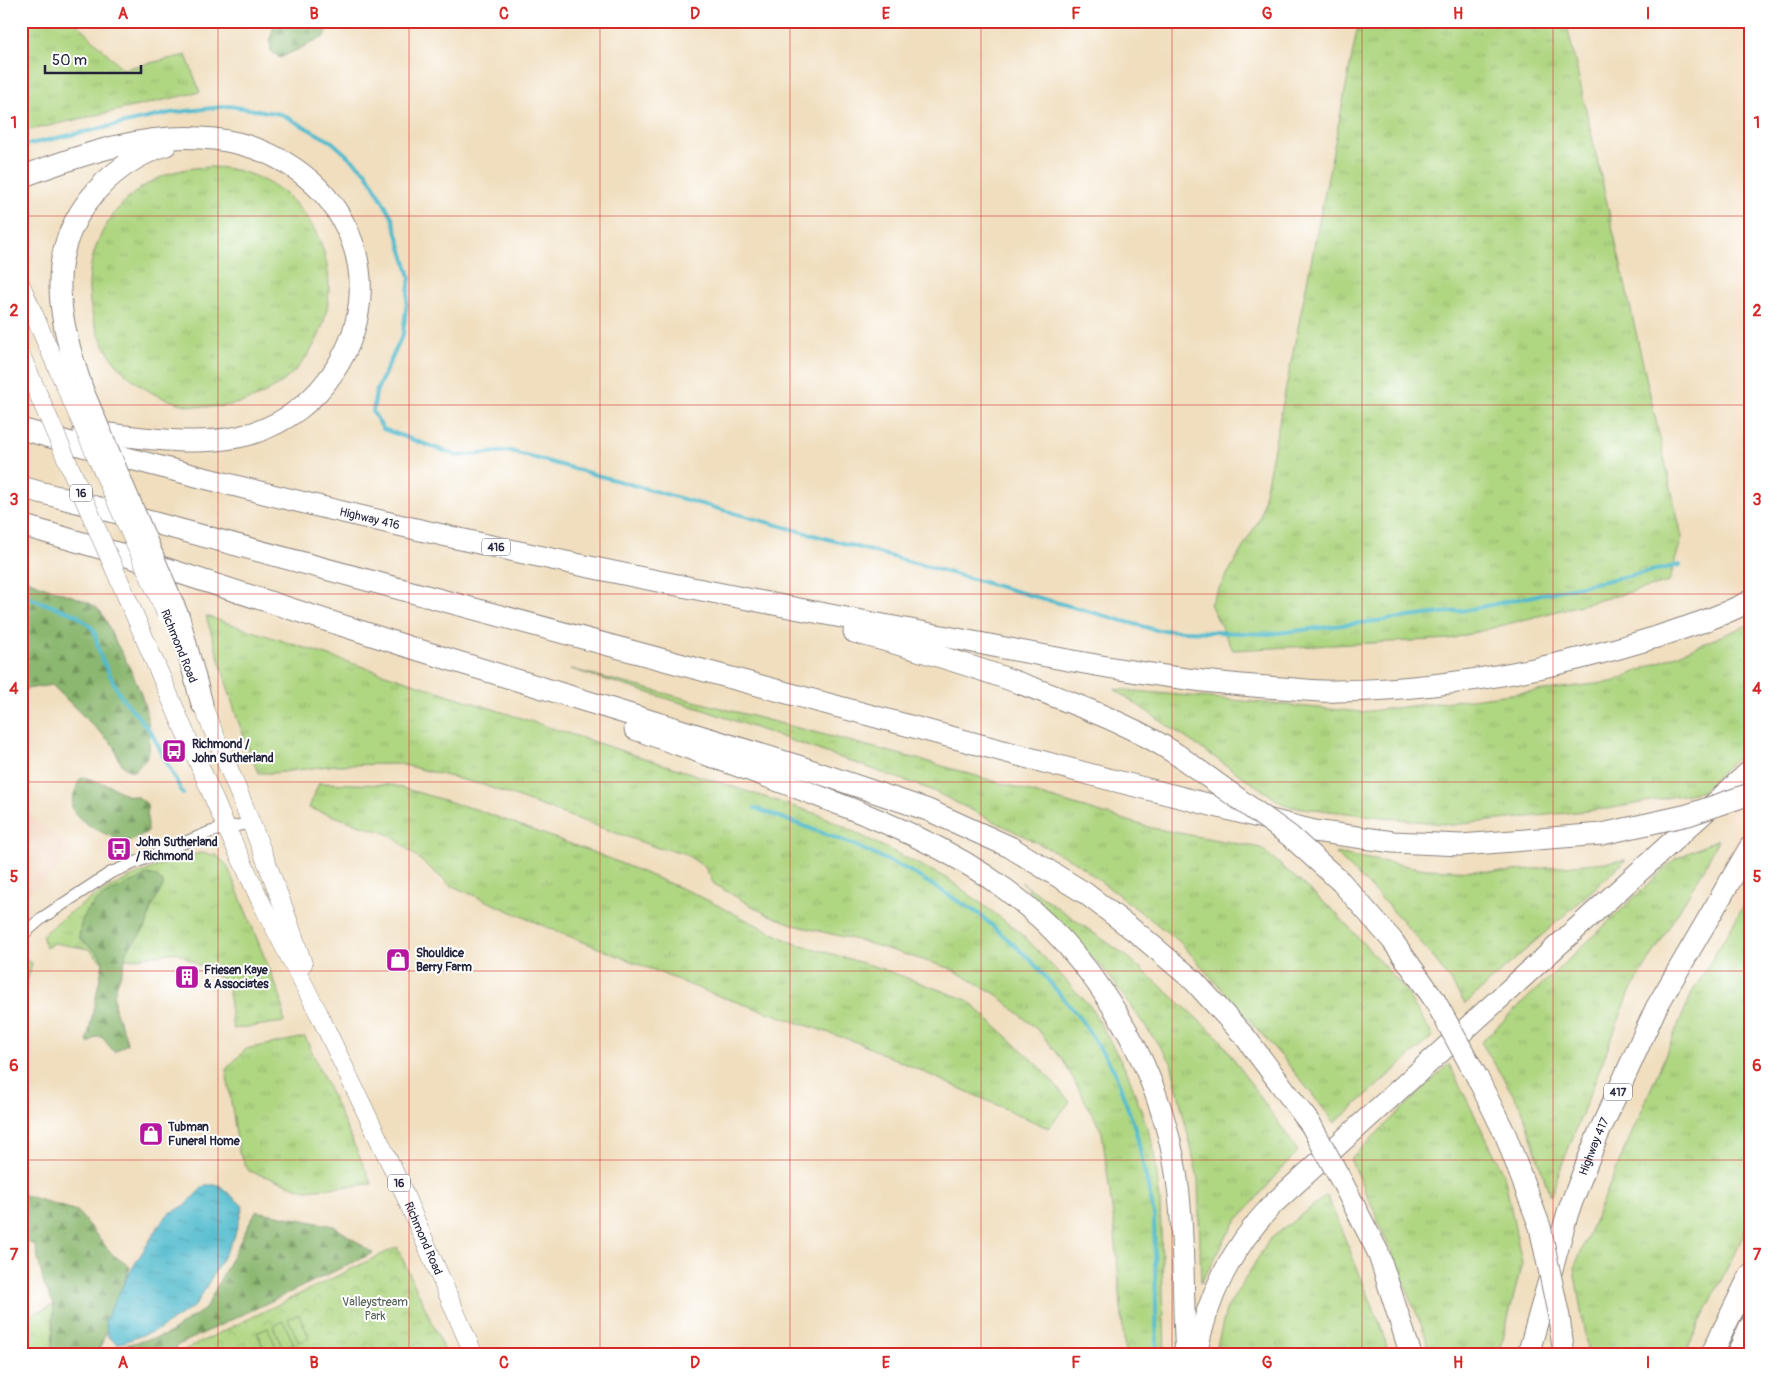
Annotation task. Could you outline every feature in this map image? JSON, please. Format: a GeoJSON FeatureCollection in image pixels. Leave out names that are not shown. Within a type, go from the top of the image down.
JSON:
{"type":"FeatureCollection","features":[{"type":"Feature","properties":{"kind":"highway"},"geometry":{"type":"LineString","coordinates":[[21,177],[85,153],[114,146],[161,139],[192,138],[229,141],[265,151],[282,158],[310,178],[343,219],[356,255],[360,293],[355,326],[350,343],[338,366],[322,388],[298,410],[272,425],[239,437],[191,440],[21,424]]}},
{"type":"Feature","properties":{"kind":"highway"},"geometry":{"type":"LineString","coordinates":[[192,138],[149,151],[109,178],[86,202],[70,233],[64,251],[60,288],[75,390],[173,616],[202,704]]}},
{"type":"Feature","properties":{"kind":"highway","name":"Highway 416"},"geometry":{"type":"LineString","coordinates":[[21,429],[127,459],[445,536],[722,595]]}},
{"type":"Feature","properties":{"kind":"highway"},"geometry":{"type":"LineString","coordinates":[[21,487],[1100,777],[1314,831],[1393,842],[1461,845],[1602,834],[1688,816],[1750,794]]}},
{"type":"Feature","properties":{"kind":"highway"},"geometry":{"type":"LineString","coordinates":[[21,525],[124,555],[409,647],[795,765],[928,810],[1010,847],[1084,893],[1141,936],[1194,981],[1246,1038],[1312,1126],[1341,1180],[1378,1252],[1411,1355]]}},
{"type":"Feature","properties":{"kind":"highway"},"geometry":{"type":"LineString","coordinates":[[722,595],[1152,675],[1236,686],[1334,692],[1431,685],[1512,673],[1591,657],[1687,627],[1750,601]]}},
{"type":"Feature","properties":{"kind":"highway"},"geometry":{"type":"LineString","coordinates":[[722,595],[925,651],[1029,685],[1101,714],[1166,747],[1179,756],[1290,836],[1342,882],[1392,940],[1434,999],[1477,1077],[1506,1136],[1540,1227],[1559,1317],[1564,1355]]}},
{"type":"Feature","properties":{"kind":"highway"},"geometry":{"type":"LineString","coordinates":[[409,647],[764,775],[883,821],[952,854],[991,879],[1026,905],[1062,941],[1109,1001],[1134,1044],[1163,1115],[1179,1190],[1184,1252],[1186,1355]]}},
{"type":"Feature","properties":{"kind":"highway"},"geometry":{"type":"LineString","coordinates":[[1196,1355],[1205,1315],[1220,1276],[1242,1241],[1273,1204],[1750,771]]}},
{"type":"Feature","properties":{"kind":"highway","name":"Highway 417"},"geometry":{"type":"LineString","coordinates":[[1528,1355],[1568,1212],[1597,1137],[1656,1008],[1750,847]]}},
{"type":"Feature","properties":{"kind":"highway"},"geometry":{"type":"LineString","coordinates":[[1711,1355],[1750,1275]]}},
{"type":"Feature","properties":{"kind":"highway"},"geometry":{"type":"LineString","coordinates":[[1737,1355],[1750,1326]]}},
{"type":"Feature","properties":{"kind":"main road"},"geometry":{"type":"LineString","coordinates":[[21,285],[75,390]]}},
{"type":"Feature","properties":{"kind":"main road","name":"Richmond Road"},"geometry":{"type":"LineString","coordinates":[[22,357],[226,827],[261,902],[319,1014],[400,1184],[474,1355]]}},
{"type":"Feature","properties":{"kind":"main road","name":"Richmond Road"},"geometry":{"type":"LineString","coordinates":[[202,704],[249,823],[279,892],[319,1014]]}},
{"type":"Feature","properties":{"kind":"street"},"geometry":{"type":"LineString","coordinates":[[21,936],[42,918],[110,873],[226,827],[249,823]]}},
{"type":"Feature","properties":{"kind":"shaded area"},"geometry":{"type":"Polygon","coordinates":[[[21,808],[76,853],[21,901],[21,808]]]}},
{"type":"Feature","properties":{"kind":"green space"},"geometry":{"type":"Polygon","coordinates":[[[21,21],[74,21],[123,69],[186,55],[200,92],[21,132],[21,21]]]}},
{"type":"Feature","properties":{"kind":"green space"},"geometry":{"type":"Polygon","coordinates":[[[275,21],[332,21],[324,37],[280,58],[271,51],[270,41],[275,21]]]}},
{"type":"Feature","properties":{"kind":"green space"},"geometry":{"type":"Polygon","coordinates":[[[1359,21],[1566,21],[1682,537],[1669,582],[1450,639],[1233,650],[1210,604],[1260,518],[1359,21]]]}},
{"type":"Feature","properties":{"kind":"green space"},"geometry":{"type":"Polygon","coordinates":[[[197,167],[221,167],[244,172],[266,181],[294,202],[309,220],[320,241],[327,264],[329,287],[327,310],[320,333],[309,354],[294,372],[266,393],[244,402],[221,407],[197,407],[174,402],[152,393],[133,380],[116,363],[103,344],[94,322],[89,299],[89,275],[94,252],[103,230],[116,211],[133,194],[152,181],[174,172],[197,167]]]}},
{"type":"Feature","properties":{"kind":"green space"},"geometry":{"type":"Polygon","coordinates":[[[21,575],[40,585],[85,601],[100,611],[104,617],[140,692],[148,720],[149,750],[143,762],[134,771],[126,769],[118,759],[115,747],[52,685],[26,689],[21,699],[21,575]]]}},
{"type":"Feature","properties":{"kind":"green space"},"geometry":{"type":"Polygon","coordinates":[[[206,616],[820,815],[948,879],[1021,933],[1091,1007],[1128,1074],[1153,1144],[1160,1201],[1165,1355],[1125,1355],[1115,1232],[1102,1132],[1064,1062],[1040,1032],[996,994],[949,968],[861,941],[798,926],[766,914],[714,884],[705,867],[682,852],[658,848],[483,785],[400,764],[336,765],[275,773],[258,773],[237,718],[206,616]]]}},
{"type":"Feature","properties":{"kind":"green space"},"geometry":{"type":"Polygon","coordinates":[[[1750,624],[1750,745],[1703,791],[1613,808],[1452,825],[1286,806],[1114,689],[1361,712],[1612,682],[1750,624]]]}},
{"type":"Feature","properties":{"kind":"green space"},"geometry":{"type":"Polygon","coordinates":[[[571,669],[929,762],[1152,828],[1261,848],[1335,912],[1402,986],[1433,1036],[1335,1123],[1283,1058],[1179,941],[1074,861],[929,789],[701,709],[571,669]]]}},
{"type":"Feature","properties":{"kind":"green space"},"geometry":{"type":"Polygon","coordinates":[[[84,777],[111,786],[126,795],[138,797],[147,804],[148,831],[136,839],[127,841],[104,833],[87,824],[74,812],[72,807],[73,797],[79,780],[84,777]]]}},
{"type":"Feature","properties":{"kind":"green space"},"geometry":{"type":"Polygon","coordinates":[[[319,783],[392,785],[478,810],[603,856],[695,894],[791,942],[880,968],[967,1000],[1036,1063],[1070,1102],[1048,1128],[859,1043],[710,993],[544,926],[450,885],[391,835],[309,808],[319,783]]]}},
{"type":"Feature","properties":{"kind":"green space"},"geometry":{"type":"Polygon","coordinates":[[[1718,839],[1705,867],[1629,994],[1550,1196],[1522,1109],[1481,1042],[1675,859],[1718,839]]]}},
{"type":"Feature","properties":{"kind":"green space"},"geometry":{"type":"Polygon","coordinates":[[[200,853],[216,855],[227,865],[281,998],[284,1022],[233,1029],[227,982],[177,952],[103,963],[89,949],[54,943],[46,948],[42,935],[97,895],[136,875],[200,853]]]}},
{"type":"Feature","properties":{"kind":"green space"},"geometry":{"type":"Polygon","coordinates":[[[1335,853],[1425,869],[1503,872],[1626,860],[1465,1004],[1436,962],[1405,924],[1335,853]]]}},
{"type":"Feature","properties":{"kind":"green space"},"geometry":{"type":"Polygon","coordinates":[[[148,874],[156,876],[163,882],[163,886],[151,908],[146,927],[125,953],[124,966],[116,987],[114,999],[127,1044],[114,1052],[102,1037],[96,1037],[89,1044],[87,1041],[103,963],[100,955],[79,938],[81,924],[86,912],[103,897],[148,874]]]}},
{"type":"Feature","properties":{"kind":"green space"},"geometry":{"type":"Polygon","coordinates":[[[1021,882],[1128,957],[1219,1038],[1298,1151],[1233,1225],[1201,1283],[1198,1178],[1171,1062],[1107,973],[1021,882]]]}},
{"type":"Feature","properties":{"kind":"green space"},"geometry":{"type":"Polygon","coordinates":[[[1750,895],[1750,1222],[1684,1355],[1588,1355],[1574,1268],[1692,993],[1750,895]]]}},
{"type":"Feature","properties":{"kind":"green space"},"geometry":{"type":"Polygon","coordinates":[[[21,958],[32,963],[21,1006],[21,958]]]}},
{"type":"Feature","properties":{"kind":"green space"},"geometry":{"type":"Polygon","coordinates":[[[305,1037],[372,1184],[306,1190],[249,1171],[239,1153],[226,1069],[246,1049],[305,1037]]]}},
{"type":"Feature","properties":{"kind":"green space"},"geometry":{"type":"Polygon","coordinates":[[[1449,1064],[1504,1174],[1522,1263],[1499,1355],[1429,1355],[1425,1334],[1375,1213],[1350,1159],[1449,1064]]]}},
{"type":"Feature","properties":{"kind":"green space"},"geometry":{"type":"Polygon","coordinates":[[[21,1194],[77,1211],[112,1254],[130,1267],[99,1351],[166,1335],[205,1309],[256,1211],[334,1226],[373,1253],[176,1346],[178,1355],[52,1355],[54,1305],[44,1285],[35,1245],[21,1240],[21,1194]]]}},
{"type":"Feature","properties":{"kind":"green space"},"geometry":{"type":"Polygon","coordinates":[[[1327,1195],[1384,1334],[1388,1355],[1215,1355],[1226,1310],[1269,1240],[1327,1195]]]}},
{"type":"Feature","properties":{"kind":"green space","name":"Valleystream Park"},"geometry":{"type":"Polygon","coordinates":[[[397,1247],[447,1355],[174,1355],[397,1247]]]}},
{"type":"Feature","properties":{"kind":"green space"},"geometry":{"type":"Polygon","coordinates":[[[54,1305],[52,1355],[21,1355],[21,1319],[54,1305]]]}},
{"type":"Feature","properties":{"kind":"green space"},"geometry":{"type":"Polygon","coordinates":[[[299,1314],[309,1338],[299,1342],[288,1319],[299,1314]]]}},
{"type":"Feature","properties":{"kind":"green space"},"geometry":{"type":"Polygon","coordinates":[[[283,1321],[294,1344],[283,1349],[273,1326],[283,1321]]]}},
{"type":"Feature","properties":{"kind":"green space"},"geometry":{"type":"Polygon","coordinates":[[[268,1328],[278,1351],[267,1355],[257,1333],[268,1328]]]}},
{"type":"Feature","properties":{"kind":"water"},"geometry":{"type":"Polygon","coordinates":[[[205,1185],[219,1185],[243,1206],[234,1238],[196,1305],[160,1329],[118,1344],[108,1337],[105,1320],[130,1272],[169,1213],[184,1206],[205,1185]]]}},
{"type":"Feature","properties":{"kind":"waterway"},"geometry":{"type":"LineString","coordinates":[[21,146],[170,113],[229,106],[281,114],[332,142],[366,172],[392,217],[410,277],[403,334],[376,392],[373,412],[383,429],[458,456],[510,451],[1156,630],[1269,634],[1467,610],[1680,565]]}},
{"type":"Feature","properties":{"kind":"waterway"},"geometry":{"type":"LineString","coordinates":[[21,595],[77,615],[94,630],[100,655],[120,695],[151,732],[183,794]]}},
{"type":"Feature","properties":{"kind":"waterway"},"geometry":{"type":"LineString","coordinates":[[755,808],[852,844],[908,870],[979,914],[1030,959],[1080,1018],[1114,1070],[1136,1131],[1154,1214],[1157,1355]]}},
{"type":"Feature","properties":{"kind":"place","name":"Richmond / John Sutherland"},"geometry":{"type":"Point","coordinates":[174,751]}},
{"type":"Feature","properties":{"kind":"place","name":"John Sutherland / Richmond"},"geometry":{"type":"Point","coordinates":[119,849]}},
{"type":"Feature","properties":{"kind":"place","name":"Shouldice Berry Farm"},"geometry":{"type":"Point","coordinates":[398,960]}},
{"type":"Feature","properties":{"kind":"place","name":"Friesen Kaye & Associates"},"geometry":{"type":"Point","coordinates":[187,977]}},
{"type":"Feature","properties":{"kind":"place","name":"Tubman Funeral Home"},"geometry":{"type":"Point","coordinates":[151,1134]}}]}
